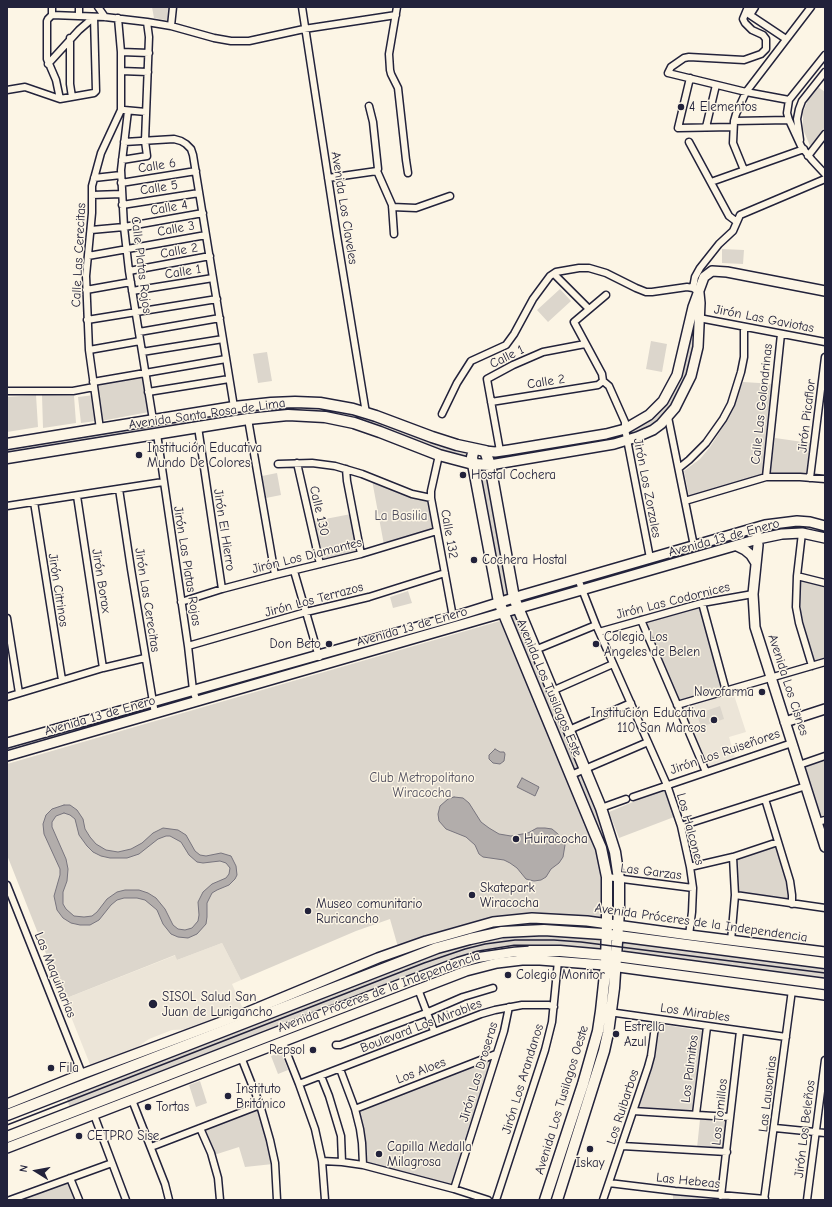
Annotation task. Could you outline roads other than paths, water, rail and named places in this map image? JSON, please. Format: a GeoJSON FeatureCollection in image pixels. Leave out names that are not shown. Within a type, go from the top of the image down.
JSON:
{"type":"FeatureCollection","features":[{"type":"Feature","properties":{"kind":"main road"},"geometry":{"type":"LineString","coordinates":[[696,290],[704,277],[712,271],[742,275],[825,291]]}},
{"type":"Feature","properties":{"kind":"main road","name":"Avenida Santa Rosa de Lima"},"geometry":{"type":"LineString","coordinates":[[7,458],[248,419],[288,415],[339,419],[380,432],[439,455],[473,464],[490,465],[614,444],[653,430],[668,417],[679,401],[691,376],[698,347],[700,303],[696,290]]}},
{"type":"Feature","properties":{"kind":"main road","name":"Avenida Santa Rosa de Lima"},"geometry":{"type":"LineString","coordinates":[[7,444],[271,402],[309,402],[366,412],[432,437],[485,451],[500,451],[606,434],[625,429],[644,420],[660,404],[668,393],[680,366],[696,290]]}},
{"type":"Feature","properties":{"kind":"main road","name":"Avenida Los Tusilagos Este"},"geometry":{"type":"LineString","coordinates":[[474,449],[472,457],[473,464],[499,602],[601,848],[608,889],[607,923],[612,935],[611,961]]}},
{"type":"Feature","properties":{"kind":"main road","name":"Avenida Los Tusilagos Este"},"geometry":{"type":"LineString","coordinates":[[485,451],[490,465],[514,598],[601,808],[615,852],[619,879],[619,899],[618,925],[612,935]]}},
{"type":"Feature","properties":{"kind":"main road","name":"Avenida 13 de Enero"},"geometry":{"type":"LineString","coordinates":[[7,743],[453,617],[578,579],[649,555],[694,546],[756,528],[785,522],[810,522],[825,526]]}},
{"type":"Feature","properties":{"kind":"main road","name":"Avenida Los Cisnes"},"geometry":{"type":"LineString","coordinates":[[756,528],[758,540],[753,594],[755,627],[806,786],[821,821],[825,847]]}},
{"type":"Feature","properties":{"kind":"main road","name":"Avenida 13 de Enero"},"geometry":{"type":"LineString","coordinates":[[7,756],[758,540],[782,534],[801,538],[825,538]]}},
{"type":"Feature","properties":{"kind":"main road"},"geometry":{"type":"LineString","coordinates":[[737,546],[751,555],[756,563]]}},
{"type":"Feature","properties":{"kind":"main road","name":"Jirón Los Ruiseñores"},"geometry":{"type":"LineString","coordinates":[[785,722],[825,709]]}},
{"type":"Feature","properties":{"kind":"main road","name":"Avenida Próceres de la Independencia"},"geometry":{"type":"LineString","coordinates":[[7,1104],[82,1074],[248,1012],[383,956],[480,925],[506,920],[532,918],[607,923],[731,941],[825,952]]}},
{"type":"Feature","properties":{"kind":"main road","name":"Avenida Próceres de la Independencia"},"geometry":{"type":"LineString","coordinates":[[7,1114],[395,964],[453,943],[491,934],[519,931],[568,931],[612,935],[825,964]]}},
{"type":"Feature","properties":{"kind":"main road","name":"Avenida Próceres de la Independencia"},"geometry":{"type":"LineString","coordinates":[[7,1136],[395,986],[478,957],[503,953],[560,951],[611,961],[825,995]]}},
{"type":"Feature","properties":{"kind":"main road","name":"Avenida Próceres de la Independencia"},"geometry":{"type":"LineString","coordinates":[[7,1148],[418,989],[466,971],[497,963],[522,960],[611,961],[825,984]]}},
{"type":"Feature","properties":{"kind":"main road","name":"Avenida Los Tusilagos Oeste"},"geometry":{"type":"LineString","coordinates":[[557,1200],[604,1051],[611,961]]}},
{"type":"Feature","properties":{"kind":"main road","name":"Avenida Los Tusilagos Oeste"},"geometry":{"type":"LineString","coordinates":[[545,1200],[606,1012]]}},
{"type":"Feature","properties":{"kind":"street"},"geometry":{"type":"LineString","coordinates":[[52,7],[52,15],[47,21],[47,59],[56,80],[60,99]]}},
{"type":"Feature","properties":{"kind":"street"},"geometry":{"type":"LineString","coordinates":[[79,7],[79,16]]}},
{"type":"Feature","properties":{"kind":"street"},"geometry":{"type":"LineString","coordinates":[[98,7],[105,17]]}},
{"type":"Feature","properties":{"kind":"street"},"geometry":{"type":"LineString","coordinates":[[171,26],[175,7]]}},
{"type":"Feature","properties":{"kind":"street","name":"Avenida Los Claveles"},"geometry":{"type":"LineString","coordinates":[[302,7],[304,29],[366,412]]}},
{"type":"Feature","properties":{"kind":"street"},"geometry":{"type":"LineString","coordinates":[[397,7],[389,54],[390,70],[398,88],[408,173]]}},
{"type":"Feature","properties":{"kind":"street"},"geometry":{"type":"LineString","coordinates":[[748,7],[743,19],[745,23],[752,30],[763,35],[766,39],[766,49],[761,54],[744,60],[684,58],[671,67],[668,73],[746,92],[789,100]]}},
{"type":"Feature","properties":{"kind":"street"},"geometry":{"type":"LineString","coordinates":[[755,7],[750,15],[786,39]]}},
{"type":"Feature","properties":{"kind":"street"},"geometry":{"type":"LineString","coordinates":[[744,170],[733,143],[734,124],[746,92],[811,7]]}},
{"type":"Feature","properties":{"kind":"street"},"geometry":{"type":"LineString","coordinates":[[52,15],[105,17],[147,22],[171,26],[214,38],[231,41],[248,41],[304,29],[396,15]]}},
{"type":"Feature","properties":{"kind":"street"},"geometry":{"type":"LineString","coordinates":[[48,64],[70,38],[94,17]]}},
{"type":"Feature","properties":{"kind":"street"},"geometry":{"type":"LineString","coordinates":[[7,90],[25,87],[60,99],[96,92],[94,17]]}},
{"type":"Feature","properties":{"kind":"street"},"geometry":{"type":"LineString","coordinates":[[118,18],[121,52],[121,110],[146,112]]}},
{"type":"Feature","properties":{"kind":"street"},"geometry":{"type":"LineString","coordinates":[[122,160],[147,156],[145,141],[149,37],[147,22]]}},
{"type":"Feature","properties":{"kind":"street"},"geometry":{"type":"LineString","coordinates":[[70,38],[70,84],[72,97]]}},
{"type":"Feature","properties":{"kind":"street"},"geometry":{"type":"LineString","coordinates":[[121,52],[148,53]]}},
{"type":"Feature","properties":{"kind":"street"},"geometry":{"type":"LineString","coordinates":[[825,55],[789,100],[788,113],[788,120],[802,148],[825,173]]}},
{"type":"Feature","properties":{"kind":"street"},"geometry":{"type":"LineString","coordinates":[[121,71],[148,72]]}},
{"type":"Feature","properties":{"kind":"street"},"geometry":{"type":"LineString","coordinates":[[802,148],[797,119],[799,109],[802,101],[825,72]]}},
{"type":"Feature","properties":{"kind":"street"},"geometry":{"type":"LineString","coordinates":[[690,78],[678,128],[788,120]]}},
{"type":"Feature","properties":{"kind":"street"},"geometry":{"type":"LineString","coordinates":[[706,127],[716,85]]}},
{"type":"Feature","properties":{"kind":"street"},"geometry":{"type":"LineString","coordinates":[[369,106],[377,155],[377,171],[392,207],[394,234]]}},
{"type":"Feature","properties":{"kind":"street","name":"Calle Las Cerecitas"},"geometry":{"type":"LineString","coordinates":[[100,429],[93,384],[87,320],[86,290],[93,205],[92,195],[94,178],[101,153],[121,110]]}},
{"type":"Feature","properties":{"kind":"street","name":"Calle Platas Rojos"},"geometry":{"type":"LineString","coordinates":[[128,111],[122,160],[122,205],[130,282],[153,420]]}},
{"type":"Feature","properties":{"kind":"street"},"geometry":{"type":"LineString","coordinates":[[808,156],[825,134]]}},
{"type":"Feature","properties":{"kind":"street"},"geometry":{"type":"LineString","coordinates":[[124,142],[174,139],[186,144],[191,149],[196,171],[234,407]]}},
{"type":"Feature","properties":{"kind":"street"},"geometry":{"type":"LineString","coordinates":[[689,142],[729,216],[737,222]]}},
{"type":"Feature","properties":{"kind":"street"},"geometry":{"type":"LineString","coordinates":[[711,182],[802,148]]}},
{"type":"Feature","properties":{"kind":"street","name":"Calle 6"},"geometry":{"type":"LineString","coordinates":[[121,183],[196,171]]}},
{"type":"Feature","properties":{"kind":"street"},"geometry":{"type":"LineString","coordinates":[[328,178],[377,171]]}},
{"type":"Feature","properties":{"kind":"street"},"geometry":{"type":"LineString","coordinates":[[94,178],[121,176]]}},
{"type":"Feature","properties":{"kind":"street"},"geometry":{"type":"LineString","coordinates":[[442,414],[457,383],[471,361],[506,345],[514,334],[533,299],[550,276],[570,269],[589,268],[606,273],[646,292],[687,287],[696,290],[694,277],[719,244],[733,230],[740,215],[825,179]]}},
{"type":"Feature","properties":{"kind":"street","name":"Calle 5"},"geometry":{"type":"LineString","coordinates":[[122,205],[199,193]]}},
{"type":"Feature","properties":{"kind":"street"},"geometry":{"type":"LineString","coordinates":[[92,195],[122,194]]}},
{"type":"Feature","properties":{"kind":"street"},"geometry":{"type":"LineString","coordinates":[[392,207],[416,208],[450,196]]}},
{"type":"Feature","properties":{"kind":"street","name":"Calle 4"},"geometry":{"type":"LineString","coordinates":[[91,230],[124,227],[202,213]]}},
{"type":"Feature","properties":{"kind":"street","name":"Calle 3"},"geometry":{"type":"LineString","coordinates":[[88,256],[206,235]]}},
{"type":"Feature","properties":{"kind":"street","name":"Calle 2"},"geometry":{"type":"LineString","coordinates":[[129,271],[210,256]]}},
{"type":"Feature","properties":{"kind":"street"},"geometry":{"type":"LineString","coordinates":[[554,274],[589,309],[606,295]]}},
{"type":"Feature","properties":{"kind":"street","name":"Calle 1"},"geometry":{"type":"LineString","coordinates":[[132,291],[213,278]]}},
{"type":"Feature","properties":{"kind":"street"},"geometry":{"type":"LineString","coordinates":[[86,290],[130,282]]}},
{"type":"Feature","properties":{"kind":"street"},"geometry":{"type":"LineString","coordinates":[[87,320],[216,299]]}},
{"type":"Feature","properties":{"kind":"street","name":"Jirón Los Zorzales"},"geometry":{"type":"LineString","coordinates":[[589,309],[574,322],[602,374],[603,381],[608,386],[625,422],[625,429],[649,555]]}},
{"type":"Feature","properties":{"kind":"street"},"geometry":{"type":"LineString","coordinates":[[139,332],[220,318]]}},
{"type":"Feature","properties":{"kind":"street","name":"Jirón Las Gaviotas"},"geometry":{"type":"LineString","coordinates":[[699,318],[825,342]]}},
{"type":"Feature","properties":{"kind":"street"},"geometry":{"type":"LineString","coordinates":[[679,468],[706,443],[723,419],[731,404],[741,372],[744,327]]}},
{"type":"Feature","properties":{"kind":"street","name":"Calle Las Golondrinas"},"geometry":{"type":"LineString","coordinates":[[766,477],[781,334]]}},
{"type":"Feature","properties":{"kind":"street"},"geometry":{"type":"LineString","coordinates":[[142,352],[223,339]]}},
{"type":"Feature","properties":{"kind":"street"},"geometry":{"type":"LineString","coordinates":[[89,350],[140,341]]}},
{"type":"Feature","properties":{"kind":"street","name":"Calle 1"},"geometry":{"type":"LineString","coordinates":[[500,451],[487,379],[513,365],[543,352],[586,344]]}},
{"type":"Feature","properties":{"kind":"street","name":"Jirón Picaflor"},"geometry":{"type":"LineString","coordinates":[[810,478],[825,357]]}},
{"type":"Feature","properties":{"kind":"street"},"geometry":{"type":"LineString","coordinates":[[7,391],[73,391],[93,384],[145,372],[226,359]]}},
{"type":"Feature","properties":{"kind":"street"},"geometry":{"type":"LineString","coordinates":[[148,392],[229,379]]}},
{"type":"Feature","properties":{"kind":"street","name":"Calle 2"},"geometry":{"type":"LineString","coordinates":[[491,402],[598,385],[603,381]]}},
{"type":"Feature","properties":{"kind":"street"},"geometry":{"type":"LineString","coordinates":[[668,417],[694,546]]}},
{"type":"Feature","properties":{"kind":"street"},"geometry":{"type":"LineString","coordinates":[[248,419],[274,575]]}},
{"type":"Feature","properties":{"kind":"street","name":"Jirón El Hierro"},"geometry":{"type":"LineString","coordinates":[[198,427],[222,589]]}},
{"type":"Feature","properties":{"kind":"street","name":"Jirón Las Platas Rojas"},"geometry":{"type":"LineString","coordinates":[[157,434],[193,690],[197,702]]}},
{"type":"Feature","properties":{"kind":"street","name":"Calle 132"},"geometry":{"type":"LineString","coordinates":[[439,455],[431,490],[431,498],[453,617]]}},
{"type":"Feature","properties":{"kind":"street","name":"Calle 130"},"geometry":{"type":"LineString","coordinates":[[297,463],[320,564]]}},
{"type":"Feature","properties":{"kind":"street"},"geometry":{"type":"LineString","coordinates":[[278,464],[322,464],[346,469],[412,494],[431,498]]}},
{"type":"Feature","properties":{"kind":"street"},"geometry":{"type":"LineString","coordinates":[[346,469],[361,554]]}},
{"type":"Feature","properties":{"kind":"street"},"geometry":{"type":"LineString","coordinates":[[685,501],[766,477],[825,479]]}},
{"type":"Feature","properties":{"kind":"street"},"geometry":{"type":"LineString","coordinates":[[7,506],[163,482]]}},
{"type":"Feature","properties":{"kind":"street","name":"Jirón Las Cerecitas"},"geometry":{"type":"LineString","coordinates":[[120,489],[145,658],[155,714]]}},
{"type":"Feature","properties":{"kind":"street","name":"Jirón Borax"},"geometry":{"type":"LineString","coordinates":[[77,496],[103,668]]}},
{"type":"Feature","properties":{"kind":"street","name":"Jirón Citrinos"},"geometry":{"type":"LineString","coordinates":[[34,502],[62,680]]}},
{"type":"Feature","properties":{"kind":"street","name":"Jirón Los Diamantes"},"geometry":{"type":"LineString","coordinates":[[181,602],[274,575],[361,554],[437,531]]}},
{"type":"Feature","properties":{"kind":"street"},"geometry":{"type":"LineString","coordinates":[[801,538],[796,595],[797,615],[812,666]]}},
{"type":"Feature","properties":{"kind":"street"},"geometry":{"type":"LineString","coordinates":[[294,570],[321,666]]}},
{"type":"Feature","properties":{"kind":"street","name":"Jirón Los Terrazos"},"geometry":{"type":"LineString","coordinates":[[188,646],[306,612],[369,597],[445,573]]}},
{"type":"Feature","properties":{"kind":"street"},"geometry":{"type":"LineString","coordinates":[[797,576],[825,583]]}},
{"type":"Feature","properties":{"kind":"street","name":"Los Halcones"},"geometry":{"type":"LineString","coordinates":[[578,579],[599,632],[667,785],[681,826],[693,888],[689,935]]}},
{"type":"Feature","properties":{"kind":"street","name":"Jirón Las Codornices"},"geometry":{"type":"LineString","coordinates":[[599,632],[702,603],[753,594]]}},
{"type":"Feature","properties":{"kind":"street"},"geometry":{"type":"LineString","coordinates":[[702,603],[726,691]]}},
{"type":"Feature","properties":{"kind":"street"},"geometry":{"type":"LineString","coordinates":[[7,618],[19,693]]}},
{"type":"Feature","properties":{"kind":"street"},"geometry":{"type":"LineString","coordinates":[[641,620],[706,772]]}},
{"type":"Feature","properties":{"kind":"street"},"geometry":{"type":"LineString","coordinates":[[535,650],[596,625]]}},
{"type":"Feature","properties":{"kind":"street"},"geometry":{"type":"LineString","coordinates":[[7,697],[103,668],[145,658]]}},
{"type":"Feature","properties":{"kind":"street"},"geometry":{"type":"LineString","coordinates":[[677,705],[825,662]]}},
{"type":"Feature","properties":{"kind":"street"},"geometry":{"type":"LineString","coordinates":[[552,691],[613,664]]}},
{"type":"Feature","properties":{"kind":"street"},"geometry":{"type":"LineString","coordinates":[[569,730],[631,703]]}},
{"type":"Feature","properties":{"kind":"street"},"geometry":{"type":"LineString","coordinates":[[571,775],[648,742]]}},
{"type":"Feature","properties":{"kind":"street","name":"Jirón Los Ruiseñores"},"geometry":{"type":"LineString","coordinates":[[633,797],[792,743]]}},
{"type":"Feature","properties":{"kind":"street"},"geometry":{"type":"LineString","coordinates":[[799,765],[825,756]]}},
{"type":"Feature","properties":{"kind":"street"},"geometry":{"type":"LineString","coordinates":[[681,826],[806,786]]}},
{"type":"Feature","properties":{"kind":"street"},"geometry":{"type":"LineString","coordinates":[[601,808],[626,799]]}},
{"type":"Feature","properties":{"kind":"street"},"geometry":{"type":"LineString","coordinates":[[765,799],[792,888],[792,904]]}},
{"type":"Feature","properties":{"kind":"street"},"geometry":{"type":"LineString","coordinates":[[690,867],[733,857],[778,842]]}},
{"type":"Feature","properties":{"kind":"street"},"geometry":{"type":"LineString","coordinates":[[731,941],[734,895],[733,857]]}},
{"type":"Feature","properties":{"kind":"street","name":"Las Garzas"},"geometry":{"type":"LineString","coordinates":[[607,878],[693,888]]}},
{"type":"Feature","properties":{"kind":"street","name":"Las Maquinarias"},"geometry":{"type":"LineString","coordinates":[[7,885],[10,902],[82,1074]]}},
{"type":"Feature","properties":{"kind":"street"},"geometry":{"type":"LineString","coordinates":[[608,889],[611,898],[619,899]]}},
{"type":"Feature","properties":{"kind":"street"},"geometry":{"type":"LineString","coordinates":[[734,895],[825,908]]}},
{"type":"Feature","properties":{"kind":"street","name":"Jirón Los Arandanos"},"geometry":{"type":"LineString","coordinates":[[496,1200],[545,1050],[552,1022],[558,961]]}},
{"type":"Feature","properties":{"kind":"street"},"geometry":{"type":"LineString","coordinates":[[336,1045],[340,1045],[493,988]]}},
{"type":"Feature","properties":{"kind":"street"},"geometry":{"type":"LineString","coordinates":[[418,989],[434,1031]]}},
{"type":"Feature","properties":{"kind":"street","name":"Las Lausonias"},"geometry":{"type":"LineString","coordinates":[[764,1200],[775,1128],[792,990]]}},
{"type":"Feature","properties":{"kind":"street","name":"Boulevard Los Mirables"},"geometry":{"type":"LineString","coordinates":[[299,1084],[481,1014],[509,1007],[532,1004],[549,1005],[554,1007]]}},
{"type":"Feature","properties":{"kind":"street","name":"Jirón Las Droseras"},"geometry":{"type":"LineString","coordinates":[[454,1189],[504,1031],[509,1007]]}},
{"type":"Feature","properties":{"kind":"street","name":"Los Mirables"},"geometry":{"type":"LineString","coordinates":[[606,1012],[786,1037]]}},
{"type":"Feature","properties":{"kind":"street","name":"Los Ruibarbos"},"geometry":{"type":"LineString","coordinates":[[603,1200],[651,1056],[656,1019]]}},
{"type":"Feature","properties":{"kind":"street","name":"Los Palmitos"},"geometry":{"type":"LineString","coordinates":[[696,1114],[707,1027]]}},
{"type":"Feature","properties":{"kind":"street","name":"Los Tomillos"},"geometry":{"type":"LineString","coordinates":[[721,1196],[740,1031]]}},
{"type":"Feature","properties":{"kind":"street"},"geometry":{"type":"LineString","coordinates":[[282,1041],[315,1129],[322,1161],[325,1200]]}},
{"type":"Feature","properties":{"kind":"street","name":"Los Aloes"},"geometry":{"type":"LineString","coordinates":[[354,1108],[496,1054]]}},
{"type":"Feature","properties":{"kind":"street"},"geometry":{"type":"LineString","coordinates":[[241,1057],[260,1105],[270,1140],[275,1163],[277,1200]]}},
{"type":"Feature","properties":{"kind":"street","name":"Jirón Los Beleños"},"geometry":{"type":"LineString","coordinates":[[807,1200],[825,1060]]}},
{"type":"Feature","properties":{"kind":"street"},"geometry":{"type":"LineString","coordinates":[[340,1069],[354,1108],[362,1143],[363,1165]]}},
{"type":"Feature","properties":{"kind":"street"},"geometry":{"type":"LineString","coordinates":[[321,1076],[341,1136],[342,1162]]}},
{"type":"Feature","properties":{"kind":"street"},"geometry":{"type":"LineString","coordinates":[[132,1100],[166,1184],[169,1200]]}},
{"type":"Feature","properties":{"kind":"street"},"geometry":{"type":"LineString","coordinates":[[151,1147],[260,1105]]}},
{"type":"Feature","properties":{"kind":"street"},"geometry":{"type":"LineString","coordinates":[[633,1111],[730,1117]]}},
{"type":"Feature","properties":{"kind":"street"},"geometry":{"type":"LineString","coordinates":[[94,1115],[126,1200]]}},
{"type":"Feature","properties":{"kind":"street"},"geometry":{"type":"LineString","coordinates":[[200,1128],[211,1153],[218,1178],[220,1200]]}},
{"type":"Feature","properties":{"kind":"street"},"geometry":{"type":"LineString","coordinates":[[775,1128],[825,1133]]}},
{"type":"Feature","properties":{"kind":"street"},"geometry":{"type":"LineString","coordinates":[[622,1146],[727,1152]]}},
{"type":"Feature","properties":{"kind":"street"},"geometry":{"type":"LineString","coordinates":[[322,1161],[363,1165],[454,1189],[488,1200]]}},
{"type":"Feature","properties":{"kind":"street"},"geometry":{"type":"LineString","coordinates":[[10,1200],[112,1163]]}},
{"type":"Feature","properties":{"kind":"street"},"geometry":{"type":"LineString","coordinates":[[70,1178],[79,1200]]}},
{"type":"Feature","properties":{"kind":"street","name":"Las Hebeas"},"geometry":{"type":"LineString","coordinates":[[609,1183],[764,1200]]}},
{"type":"Feature","properties":{"kind":"railway"},"geometry":{"type":"LineString","coordinates":[[7,1125],[424,963],[485,944],[515,940],[581,942],[825,973]]}},
{"type":"Feature","properties":{"kind":"railway"},"geometry":{"type":"LineString","coordinates":[[473,953],[528,946]]}},
{"type":"Feature","properties":{"kind":"place","name":"4 Elementos"},"geometry":{"type":"Point","coordinates":[681,107]}},
{"type":"Feature","properties":{"kind":"place","name":"Institución Educativa Mundo De Colores"},"geometry":{"type":"Point","coordinates":[139,455]}},
{"type":"Feature","properties":{"kind":"place","name":"Hostal Cochera"},"geometry":{"type":"Point","coordinates":[463,475]}},
{"type":"Feature","properties":{"kind":"place","name":"Cochera Hostal"},"geometry":{"type":"Point","coordinates":[474,560]}},
{"type":"Feature","properties":{"kind":"place","name":"Don Beto"},"geometry":{"type":"Point","coordinates":[329,644]}},
{"type":"Feature","properties":{"kind":"place","name":"Colegio Los Angeles de Belen"},"geometry":{"type":"Point","coordinates":[596,644]}},
{"type":"Feature","properties":{"kind":"place","name":"Novofarma"},"geometry":{"type":"Point","coordinates":[762,692]}},
{"type":"Feature","properties":{"kind":"place","name":"Institución Educativa 110 San Marcos"},"geometry":{"type":"Point","coordinates":[714,720]}},
{"type":"Feature","properties":{"kind":"place","name":"Huiracocha"},"geometry":{"type":"Point","coordinates":[516,839]}},
{"type":"Feature","properties":{"kind":"place","name":"Skatepark Wiracocha"},"geometry":{"type":"Point","coordinates":[472,895]}},
{"type":"Feature","properties":{"kind":"place","name":"Museo comunitario Ruricancho"},"geometry":{"type":"Point","coordinates":[308,911]}},
{"type":"Feature","properties":{"kind":"place","name":"Colegio Monitor"},"geometry":{"type":"Point","coordinates":[508,975]}},
{"type":"Feature","properties":{"kind":"place","name":"SISOL Salud San Juan de Lurigancho"},"geometry":{"type":"Point","coordinates":[153,1004]}},
{"type":"Feature","properties":{"kind":"place","name":"Estrella Azul"},"geometry":{"type":"Point","coordinates":[616,1034]}},
{"type":"Feature","properties":{"kind":"place","name":"Repsol"},"geometry":{"type":"Point","coordinates":[313,1050]}},
{"type":"Feature","properties":{"kind":"place","name":"Fila"},"geometry":{"type":"Point","coordinates":[51,1068]}},
{"type":"Feature","properties":{"kind":"place","name":"Instituto Británico"},"geometry":{"type":"Point","coordinates":[228,1096]}},
{"type":"Feature","properties":{"kind":"place","name":"Tortas"},"geometry":{"type":"Point","coordinates":[148,1107]}},
{"type":"Feature","properties":{"kind":"place","name":"CETPRO Sise"},"geometry":{"type":"Point","coordinates":[79,1136]}},
{"type":"Feature","properties":{"kind":"place","name":"Iskay"},"geometry":{"type":"Point","coordinates":[590,1149]}},
{"type":"Feature","properties":{"kind":"place","name":"Capilla Medalla Milagrosa"},"geometry":{"type":"Point","coordinates":[379,1154]}},
{"type":"Feature","properties":{"kind":"park label","name":"La Basilia"},"geometry":{"type":"Point","coordinates":[401,516]}},
{"type":"Feature","properties":{"kind":"park label","name":"Club Metropolitano Wiracocha"},"geometry":{"type":"Point","coordinates":[422,786]}}]}
